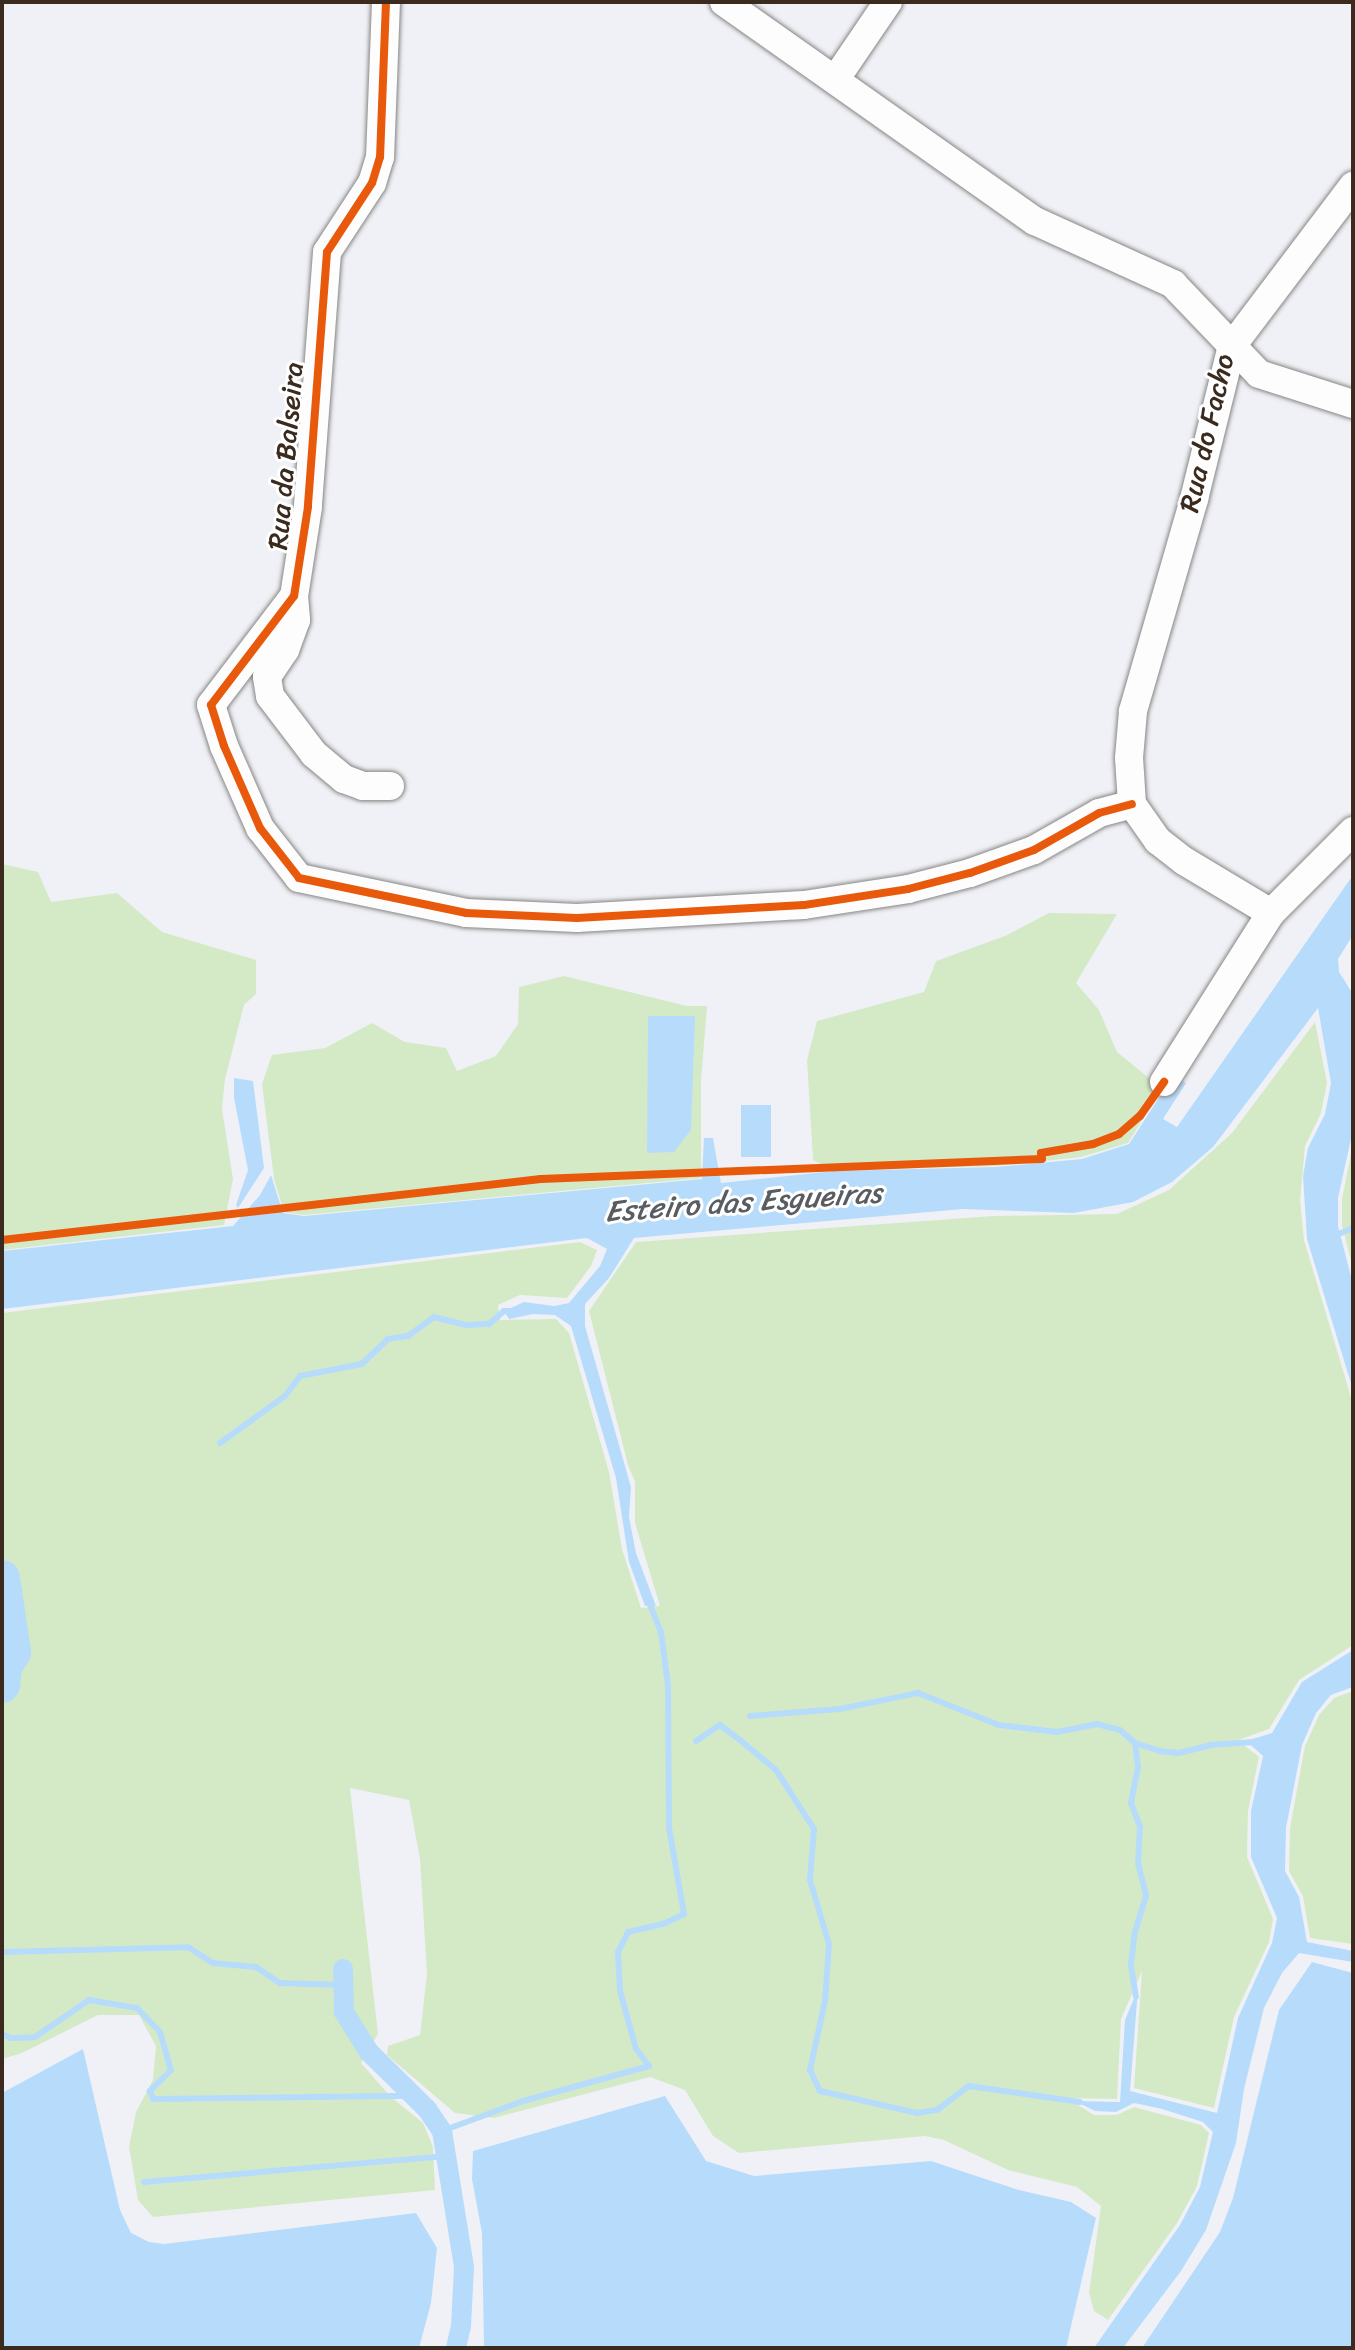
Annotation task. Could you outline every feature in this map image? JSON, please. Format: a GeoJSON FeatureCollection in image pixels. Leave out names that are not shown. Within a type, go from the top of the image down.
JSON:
{"type":"FeatureCollection","features":[{"type":"Feature","properties":{"kind":"street","name":"Rua da Balseira"},"geometry":{"type":"LineString","coordinates":[[386,2],[380,157],[372,183],[327,252],[308,507],[294,596],[211,705],[224,746],[260,828],[299,878],[466,913],[577,918],[804,905],[908,889],[970,873],[1034,850],[1099,813],[1132,804]]}},
{"type":"Feature","properties":{"kind":"street","name":"Rua do Facho"},"geometry":{"type":"LineString","coordinates":[[724,2],[1035,221],[1173,284],[1232,346],[1194,499],[1133,711],[1129,758],[1132,804]]}},
{"type":"Feature","properties":{"kind":"street"},"geometry":{"type":"LineString","coordinates":[[835,80],[888,2]]}},
{"type":"Feature","properties":{"kind":"street"},"geometry":{"type":"LineString","coordinates":[[1353,186],[1232,346],[1259,374],[1353,404]]}},
{"type":"Feature","properties":{"kind":"street"},"geometry":{"type":"LineString","coordinates":[[294,596],[296,620],[285,650],[267,677],[270,696],[314,754],[344,779],[363,786],[390,786]]}},
{"type":"Feature","properties":{"kind":"street"},"geometry":{"type":"LineString","coordinates":[[1132,804],[1167,848],[1271,913]]}},
{"type":"Feature","properties":{"kind":"street"},"geometry":{"type":"LineString","coordinates":[[1164,1082],[1271,913],[1353,831]]}},
{"type":"Feature","properties":{"kind":"green space"},"geometry":{"type":"Polygon","coordinates":[[[2,864],[38,872],[51,902],[117,893],[162,932],[256,960],[256,994],[244,1005],[225,1079],[222,1109],[233,1179],[224,1225],[2,1250],[2,864]]]}},
{"type":"Feature","properties":{"kind":"green space"},"geometry":{"type":"Polygon","coordinates":[[[1049,913],[1117,914],[1076,983],[1099,1010],[1117,1052],[1149,1078],[1153,1087],[1149,1109],[1128,1143],[1081,1157],[996,1166],[834,1170],[813,1160],[807,1060],[817,1021],[924,992],[936,961],[1005,936],[1049,913]]]}},
{"type":"Feature","properties":{"kind":"green space"},"geometry":{"type":"Polygon","coordinates":[[[564,976],[687,1006],[707,1006],[701,1081],[701,1178],[304,1215],[284,1212],[274,1179],[262,1084],[272,1055],[325,1048],[372,1023],[405,1042],[446,1048],[457,1071],[496,1056],[518,1024],[519,987],[564,976]]]}},
{"type":"Feature","properties":{"kind":"green space"},"geometry":{"type":"Polygon","coordinates":[[[1315,1022],[1327,1083],[1321,1113],[1305,1146],[1300,1200],[1304,1240],[1353,1404],[1353,1645],[1299,1680],[1269,1729],[1238,1740],[1259,1757],[1248,1811],[1247,1857],[1273,1919],[1269,1942],[1234,2017],[1214,2108],[1134,2088],[1142,1971],[1121,2019],[1117,2099],[1067,2098],[1094,2115],[1117,2115],[1134,2107],[1201,2125],[1209,2133],[1197,2186],[1177,2223],[1108,2320],[1094,2311],[1089,2293],[1101,2206],[1077,2187],[1008,2170],[944,2140],[925,2136],[739,2153],[713,2136],[685,2090],[650,2077],[494,2118],[455,2113],[387,2055],[388,2046],[420,2035],[427,1974],[420,1859],[409,1800],[350,1788],[378,2034],[361,2063],[390,2096],[423,2123],[433,2147],[435,2190],[153,2217],[138,2200],[129,2147],[136,2112],[153,2080],[156,2046],[139,2015],[98,2015],[22,2053],[2,2059],[2,1313],[580,1242],[597,1250],[591,1266],[567,1298],[520,1295],[498,1305],[500,1320],[556,1319],[569,1333],[609,1472],[622,1549],[641,1608],[660,1606],[635,1523],[635,1482],[589,1311],[636,1242],[993,1216],[1117,1214],[1169,1190],[1232,1133],[1315,1022]]]}},
{"type":"Feature","properties":{"kind":"green space"},"geometry":{"type":"Polygon","coordinates":[[[1353,1144],[1353,1269],[1342,1225],[1342,1199],[1353,1144]]]}},
{"type":"Feature","properties":{"kind":"green space"},"geometry":{"type":"Polygon","coordinates":[[[1353,1691],[1353,1944],[1310,1938],[1303,1896],[1289,1871],[1290,1828],[1305,1746],[1319,1715],[1334,1698],[1353,1691]]]}},
{"type":"Feature","properties":{"kind":"water","name":"Esteiro das Esgueiras"},"geometry":{"type":"Polygon","coordinates":[[[1353,875],[1353,935],[1338,959],[1339,972],[1353,994],[1353,1130],[1338,1198],[1338,1226],[1353,1284],[1353,1390],[1307,1239],[1303,1176],[1308,1148],[1325,1114],[1331,1083],[1318,1008],[1213,1147],[1172,1182],[1133,1202],[1074,1213],[963,1209],[634,1238],[609,1278],[585,1304],[585,1326],[631,1487],[629,1517],[636,1553],[656,1606],[645,1606],[629,1562],[616,1478],[571,1326],[555,1315],[533,1314],[509,1319],[504,1311],[524,1302],[554,1306],[569,1303],[600,1266],[607,1249],[587,1238],[2,1309],[2,1251],[233,1226],[260,1195],[271,1175],[283,1213],[304,1216],[702,1179],[704,1138],[713,1138],[721,1183],[834,1171],[996,1167],[1082,1159],[1129,1144],[1173,1076],[1186,1083],[1163,1119],[1177,1127],[1353,875]]]}},
{"type":"Feature","properties":{"kind":"water"},"geometry":{"type":"Polygon","coordinates":[[[648,1016],[695,1016],[691,1130],[674,1152],[647,1153],[648,1016]]]}},
{"type":"Feature","properties":{"kind":"water"},"geometry":{"type":"Polygon","coordinates":[[[234,1078],[253,1081],[264,1168],[238,1208],[236,1205],[248,1170],[234,1098],[234,1078]]]}},
{"type":"Feature","properties":{"kind":"water"},"geometry":{"type":"Polygon","coordinates":[[[741,1105],[771,1105],[771,1157],[741,1157],[741,1105]]]}},
{"type":"Feature","properties":{"kind":"water"},"geometry":{"type":"Polygon","coordinates":[[[1353,1650],[1353,1687],[1331,1695],[1316,1713],[1302,1745],[1286,1828],[1285,1871],[1299,1897],[1307,1942],[1353,1951],[1353,1962],[1299,1953],[1282,1973],[1264,2008],[1244,2089],[1236,2143],[1206,2230],[1181,2271],[1123,2348],[1094,2348],[1180,2225],[1200,2187],[1213,2132],[1203,2122],[1162,2109],[1134,2103],[1116,2112],[1095,2111],[1075,2101],[1120,2102],[1125,2020],[1138,1989],[1130,2091],[1217,2113],[1238,2018],[1272,1943],[1277,1918],[1251,1857],[1251,1811],[1263,1756],[1246,1741],[1272,1733],[1302,1682],[1353,1650]]]}},
{"type":"Feature","properties":{"kind":"water"},"geometry":{"type":"Polygon","coordinates":[[[1312,1962],[1353,1973],[1353,2348],[1142,2348],[1220,2232],[1233,2198],[1279,2010],[1312,1962]]]}},
{"type":"Feature","properties":{"kind":"water"},"geometry":{"type":"Polygon","coordinates":[[[83,2049],[120,2210],[131,2233],[149,2242],[164,2244],[416,2213],[437,2248],[431,2303],[419,2348],[2,2348],[2,2093],[83,2049]]]}},
{"type":"Feature","properties":{"kind":"water"},"geometry":{"type":"Polygon","coordinates":[[[665,2096],[706,2161],[754,2176],[931,2161],[1019,2190],[1071,2202],[1096,2218],[1066,2348],[484,2348],[482,2233],[472,2179],[473,2151],[665,2096]]]}},
{"type":"Feature","properties":{"kind":"waterway"},"geometry":{"type":"LineString","coordinates":[[1334,1236],[1353,1228]]}},
{"type":"Feature","properties":{"kind":"waterway"},"geometry":{"type":"LineString","coordinates":[[220,1443],[285,1396],[300,1376],[362,1364],[388,1339],[408,1336],[434,1317],[467,1325],[489,1324],[504,1311],[511,1311]]}},
{"type":"Feature","properties":{"kind":"waterway"},"geometry":{"type":"LineString","coordinates":[[2,1578],[13,1652],[4,1667],[2,1685]]}},
{"type":"Feature","properties":{"kind":"waterway"},"geometry":{"type":"LineString","coordinates":[[442,2131],[523,2101],[649,2066],[636,2049],[620,1991],[618,1952],[628,1932],[663,1924],[684,1914],[669,1828],[668,1686],[661,1632],[649,1602]]}},
{"type":"Feature","properties":{"kind":"waterway"},"geometry":{"type":"LineString","coordinates":[[750,1716],[840,1709],[918,1693],[999,1725],[1057,1732],[1097,1724],[1120,1730],[1135,1743],[1159,1751],[1179,1753],[1210,1745],[1253,1742]]}},
{"type":"Feature","properties":{"kind":"waterway"},"geometry":{"type":"LineString","coordinates":[[696,1741],[720,1725],[776,1770],[814,1829],[810,1880],[829,1944],[825,2001],[810,2070],[820,2091],[917,2113],[937,2110],[969,2086],[1080,2102]]}},
{"type":"Feature","properties":{"kind":"waterway"},"geometry":{"type":"LineString","coordinates":[[1135,1743],[1138,1767],[1131,1803],[1140,1826],[1138,1863],[1146,1896],[1135,1931],[1131,1966],[1136,1997]]}},
{"type":"Feature","properties":{"kind":"waterway"},"geometry":{"type":"LineString","coordinates":[[2,1952],[188,1947],[213,1963],[256,1967],[280,1983],[343,1985]]}},
{"type":"Feature","properties":{"kind":"waterway"},"geometry":{"type":"LineString","coordinates":[[343,1969],[344,2012],[369,2052],[427,2109],[442,2131],[464,2267],[461,2326],[456,2348]]}},
{"type":"Feature","properties":{"kind":"waterway"},"geometry":{"type":"LineString","coordinates":[[2,2034],[11,2038],[35,2037],[89,2000],[137,2008],[160,2032],[171,2070],[150,2091],[153,2099],[413,2096]]}},
{"type":"Feature","properties":{"kind":"waterway"},"geometry":{"type":"LineString","coordinates":[[144,2182],[446,2156]]}},
{"type":"Feature","properties":{"kind":"cycle path"},"geometry":{"type":"LineString","coordinates":[[386,2],[380,157],[372,183],[327,252],[308,507],[294,596],[211,705],[224,746],[260,828],[299,878],[466,913],[577,918],[804,905],[908,889],[970,873],[1034,850],[1099,813],[1132,804]]}},
{"type":"Feature","properties":{"kind":"cycle path"},"geometry":{"type":"LineString","coordinates":[[2,1240],[541,1179],[1042,1159],[1041,1153],[1093,1144],[1119,1134],[1140,1116],[1164,1082]]}}]}
